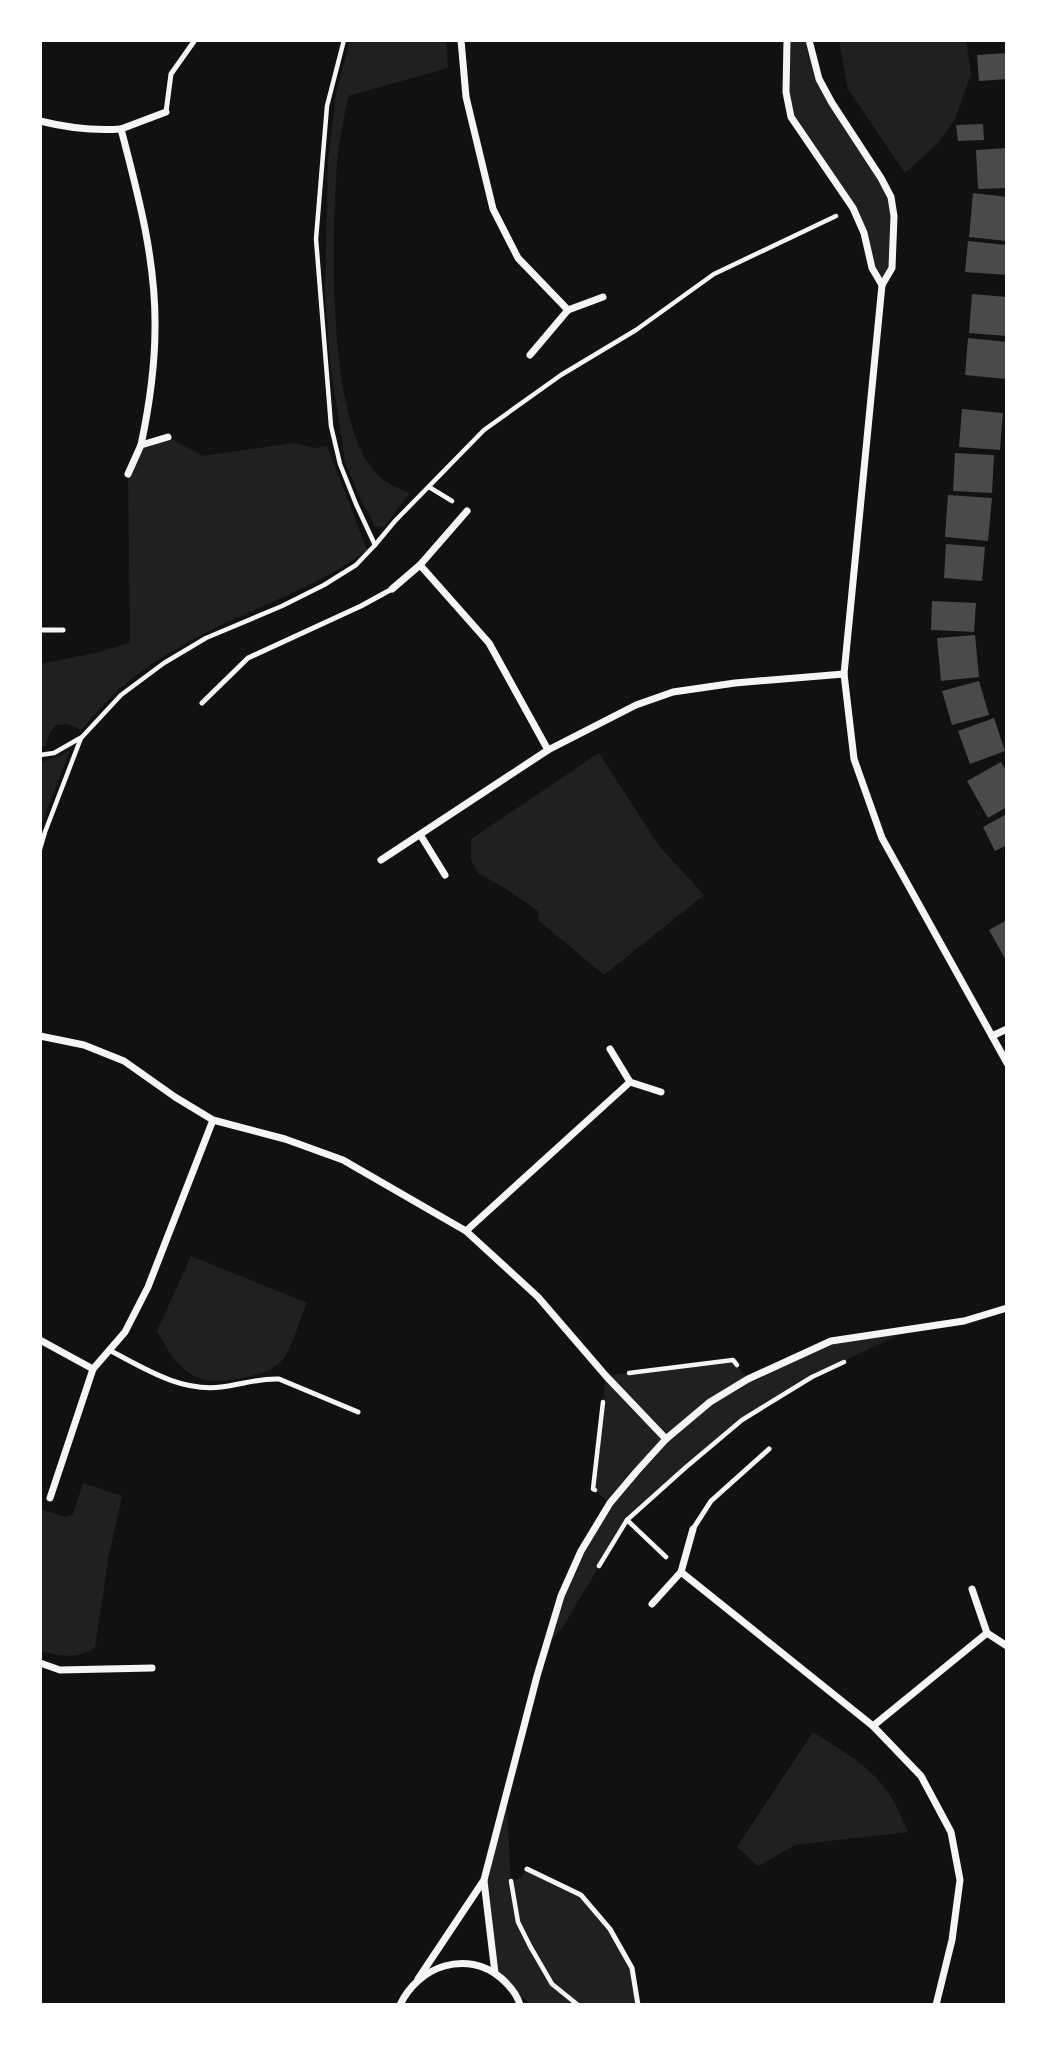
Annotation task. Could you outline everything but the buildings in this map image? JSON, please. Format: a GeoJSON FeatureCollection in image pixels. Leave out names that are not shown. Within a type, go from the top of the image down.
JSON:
{"type":"FeatureCollection","features":[{"type":"Feature","properties":{"kind":"street"},"geometry":{"type":"LineString","coordinates":[[461,40],[466,97],[493,209],[518,258],[568,310]]}},
{"type":"Feature","properties":{"kind":"street"},"geometry":{"type":"LineString","coordinates":[[787,40],[786,92],[791,117],[853,208],[864,233],[872,268],[882,285]]}},
{"type":"Feature","properties":{"kind":"street"},"geometry":{"type":"LineString","coordinates":[[809,40],[819,79],[881,178],[891,197],[894,216],[892,268],[882,285],[844,674],[854,759],[882,838],[1007,1063]]}},
{"type":"Feature","properties":{"kind":"street"},"geometry":{"type":"LineString","coordinates":[[40,121],[72,129],[100,131],[121,129],[166,112]]}},
{"type":"Feature","properties":{"kind":"street"},"geometry":{"type":"LineString","coordinates":[[121,129],[141,205],[155,315],[152,368],[141,445],[128,474]]}},
{"type":"Feature","properties":{"kind":"street"},"geometry":{"type":"LineString","coordinates":[[530,355],[568,310],[603,297]]}},
{"type":"Feature","properties":{"kind":"street"},"geometry":{"type":"LineString","coordinates":[[141,445],[169,437]]}},
{"type":"Feature","properties":{"kind":"street"},"geometry":{"type":"LineString","coordinates":[[392,589],[420,565],[467,511]]}},
{"type":"Feature","properties":{"kind":"street"},"geometry":{"type":"LineString","coordinates":[[420,565],[489,643],[548,750]]}},
{"type":"Feature","properties":{"kind":"street"},"geometry":{"type":"LineString","coordinates":[[381,860],[548,750],[636,705],[673,692],[735,683],[844,674]]}},
{"type":"Feature","properties":{"kind":"street"},"geometry":{"type":"LineString","coordinates":[[421,836],[445,876]]}},
{"type":"Feature","properties":{"kind":"street"},"geometry":{"type":"LineString","coordinates":[[992,1036],[1007,1029]]}},
{"type":"Feature","properties":{"kind":"street"},"geometry":{"type":"LineString","coordinates":[[40,1036],[84,1045],[124,1061],[213,1120],[285,1139],[343,1160],[466,1231],[538,1297],[606,1376],[666,1439]]}},
{"type":"Feature","properties":{"kind":"street"},"geometry":{"type":"LineString","coordinates":[[610,1049],[630,1082],[661,1092]]}},
{"type":"Feature","properties":{"kind":"street"},"geometry":{"type":"LineString","coordinates":[[466,1231],[630,1082]]}},
{"type":"Feature","properties":{"kind":"street"},"geometry":{"type":"LineString","coordinates":[[50,1498],[93,1369],[125,1332],[148,1287],[213,1120]]}},
{"type":"Feature","properties":{"kind":"street"},"geometry":{"type":"LineString","coordinates":[[399,2004],[484,1880],[537,1676],[561,1596],[581,1551],[610,1503],[666,1439],[710,1402],[748,1379],[831,1341],[964,1321],[1007,1308]]}},
{"type":"Feature","properties":{"kind":"street"},"geometry":{"type":"LineString","coordinates":[[40,1340],[93,1369]]}},
{"type":"Feature","properties":{"kind":"street"},"geometry":{"type":"LineString","coordinates":[[652,1604],[681,1572],[693,1530]]}},
{"type":"Feature","properties":{"kind":"street"},"geometry":{"type":"LineString","coordinates":[[681,1572],[873,1726],[921,1776],[951,1832],[960,1880],[951,1940],[936,2005]]}},
{"type":"Feature","properties":{"kind":"street"},"geometry":{"type":"LineString","coordinates":[[972,1589],[987,1633],[1007,1646]]}},
{"type":"Feature","properties":{"kind":"street"},"geometry":{"type":"LineString","coordinates":[[873,1726],[987,1633]]}},
{"type":"Feature","properties":{"kind":"street"},"geometry":{"type":"LineString","coordinates":[[40,1663],[60,1670],[152,1668]]}},
{"type":"Feature","properties":{"kind":"street"},"geometry":{"type":"LineString","coordinates":[[484,1880],[495,1973]]}},
{"type":"Feature","properties":{"kind":"street"},"geometry":{"type":"LineString","coordinates":[[418,1979],[429,1971],[455,1964],[482,1967],[495,1973],[508,1984],[519,2002],[527,2005]]}},
{"type":"Feature","properties":{"kind":"lane"},"geometry":{"type":"LineString","coordinates":[[166,112],[171,74],[195,40]]}},
{"type":"Feature","properties":{"kind":"lane"},"geometry":{"type":"LineString","coordinates":[[202,703],[248,658],[392,589]]}},
{"type":"Feature","properties":{"kind":"lane"},"geometry":{"type":"LineString","coordinates":[[40,629],[63,630]]}},
{"type":"Feature","properties":{"kind":"lane"},"geometry":{"type":"LineString","coordinates":[[109,1350],[178,1383],[210,1388],[267,1378],[279,1379],[358,1412]]}},
{"type":"Feature","properties":{"kind":"lane"},"geometry":{"type":"LineString","coordinates":[[693,1530],[711,1501],[769,1448]]}},
{"type":"Feature","properties":{"kind":"lane"},"geometry":{"type":"LineString","coordinates":[[527,1869],[581,1895],[610,1929],[632,1968],[638,2005]]}},
{"type":"Feature","properties":{"kind":"path"},"geometry":{"type":"LineString","coordinates":[[344,40],[327,106],[316,239],[331,426],[340,464],[375,545]]}},
{"type":"Feature","properties":{"kind":"path"},"geometry":{"type":"LineString","coordinates":[[40,755],[54,753],[82,737],[121,695],[164,663],[206,638],[324,585],[356,565],[484,430],[550,383],[636,330],[714,274],[853,208]]}},
{"type":"Feature","properties":{"kind":"path"},"geometry":{"type":"LineString","coordinates":[[40,849],[82,737]]}},
{"type":"Feature","properties":{"kind":"path"},"geometry":{"type":"LineString","coordinates":[[594,1574],[627,1520],[685,1468],[743,1420],[812,1377],[849,1359]]}},
{"type":"Feature","properties":{"kind":"path"},"geometry":{"type":"LineString","coordinates":[[610,1503],[681,1572]]}},
{"type":"Feature","properties":{"kind":"path"},"geometry":{"type":"LineString","coordinates":[[511,1872],[518,1922],[552,1984],[578,2005]]}},
{"type":"Feature","properties":{"kind":"shaded area"},"geometry":{"type":"Polygon","coordinates":[[[350,40],[446,40],[448,68],[348,96],[339,147],[335,196],[334,280],[341,373],[349,415],[361,450],[378,475],[410,493],[384,527],[375,526],[345,462],[330,361],[325,293],[328,160],[336,94],[350,40]]]}},
{"type":"Feature","properties":{"kind":"shaded area"},"geometry":{"type":"Polygon","coordinates":[[[788,40],[809,40],[819,79],[891,197],[892,268],[882,285],[853,208],[791,117],[786,55],[788,40]]]}},
{"type":"Feature","properties":{"kind":"shaded area"},"geometry":{"type":"Polygon","coordinates":[[[839,40],[966,40],[971,74],[955,119],[938,143],[905,173],[848,89],[839,40]]]}},
{"type":"Feature","properties":{"kind":"shaded area"},"geometry":{"type":"Polygon","coordinates":[[[168,437],[203,456],[293,443],[314,448],[327,446],[367,550],[311,584],[176,649],[118,690],[81,730],[68,724],[56,725],[49,734],[46,746],[40,747],[40,664],[130,643],[128,474],[141,445],[168,437]]]}},
{"type":"Feature","properties":{"kind":"shaded area"},"geometry":{"type":"Polygon","coordinates":[[[70,750],[40,828],[40,762],[70,750]]]}},
{"type":"Feature","properties":{"kind":"shaded area"},"geometry":{"type":"Polygon","coordinates":[[[599,753],[659,846],[704,895],[604,975],[538,920],[539,912],[478,873],[471,860],[471,839],[599,753]]]}},
{"type":"Feature","properties":{"kind":"shaded area"},"geometry":{"type":"Polygon","coordinates":[[[191,1256],[307,1303],[287,1353],[276,1366],[252,1376],[215,1381],[192,1375],[174,1358],[157,1331],[191,1256]]]}},
{"type":"Feature","properties":{"kind":"shaded area"},"geometry":{"type":"Polygon","coordinates":[[[910,1329],[812,1377],[742,1420],[627,1520],[562,1628],[546,1646],[561,1596],[610,1503],[593,1489],[606,1376],[733,1360],[748,1379],[831,1341],[910,1329]]]}},
{"type":"Feature","properties":{"kind":"shaded area"},"geometry":{"type":"Polygon","coordinates":[[[83,1483],[122,1496],[108,1560],[95,1648],[75,1655],[54,1654],[40,1650],[40,1509],[66,1517],[73,1514],[83,1483]]]}},
{"type":"Feature","properties":{"kind":"shaded area"},"geometry":{"type":"Polygon","coordinates":[[[813,1732],[851,1757],[877,1779],[891,1797],[908,1832],[795,1845],[758,1866],[737,1847],[813,1732]]]}},
{"type":"Feature","properties":{"kind":"shaded area"},"geometry":{"type":"Polygon","coordinates":[[[506,1793],[511,1882],[521,1878],[527,1869],[581,1895],[610,1929],[632,1968],[638,2005],[531,2005],[495,1973],[484,1880],[506,1793]]]}}]}
